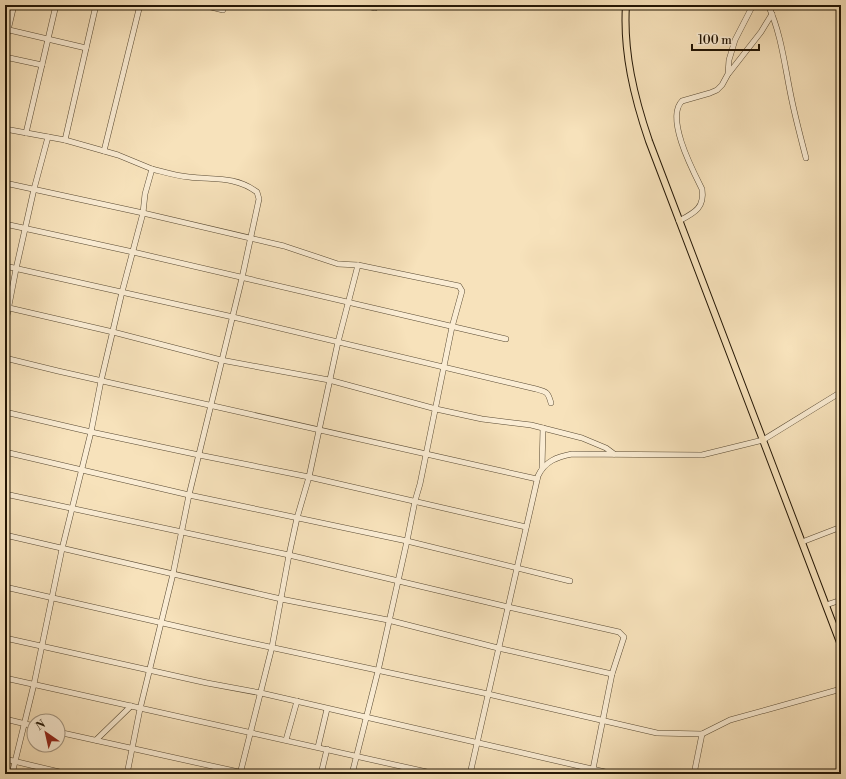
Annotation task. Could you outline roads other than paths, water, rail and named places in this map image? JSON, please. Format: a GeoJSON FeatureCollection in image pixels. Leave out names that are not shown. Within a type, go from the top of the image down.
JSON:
{"type":"FeatureCollection","features":[{"type":"Feature","properties":{"kind":"main road"},"geometry":{"type":"LineString","coordinates":[[626,5],[628,56],[638,105],[649,141],[841,645]]}},
{"type":"Feature","properties":{"kind":"street"},"geometry":{"type":"LineString","coordinates":[[5,43],[6,30],[14,5]]}},
{"type":"Feature","properties":{"kind":"street"},"geometry":{"type":"LineString","coordinates":[[26,133],[56,5]]}},
{"type":"Feature","properties":{"kind":"street"},"geometry":{"type":"LineString","coordinates":[[65,140],[96,5]]}},
{"type":"Feature","properties":{"kind":"street"},"geometry":{"type":"LineString","coordinates":[[104,151],[140,5]]}},
{"type":"Feature","properties":{"kind":"street"},"geometry":{"type":"LineString","coordinates":[[203,5],[223,10],[225,5]]}},
{"type":"Feature","properties":{"kind":"street"},"geometry":{"type":"LineString","coordinates":[[363,5],[375,8]]}},
{"type":"Feature","properties":{"kind":"street"},"geometry":{"type":"LineString","coordinates":[[728,74],[729,60],[735,40],[753,5]]}},
{"type":"Feature","properties":{"kind":"street"},"geometry":{"type":"LineString","coordinates":[[768,5],[780,41],[792,103],[806,158]]}},
{"type":"Feature","properties":{"kind":"street"},"geometry":{"type":"LineString","coordinates":[[679,221],[696,212],[701,204],[703,195],[702,189],[682,146],[677,116],[678,107],[682,101],[717,90],[758,37],[772,14]]}},
{"type":"Feature","properties":{"kind":"street"},"geometry":{"type":"LineString","coordinates":[[6,30],[48,38],[86,48]]}},
{"type":"Feature","properties":{"kind":"street"},"geometry":{"type":"LineString","coordinates":[[5,57],[42,65]]}},
{"type":"Feature","properties":{"kind":"street"},"geometry":{"type":"LineString","coordinates":[[5,129],[65,140],[118,155],[152,169],[188,177],[230,179],[258,192],[259,199],[242,278],[189,495],[173,574],[140,708],[127,774]]}},
{"type":"Feature","properties":{"kind":"street"},"geometry":{"type":"LineString","coordinates":[[5,326],[7,308],[25,228],[48,137]]}},
{"type":"Feature","properties":{"kind":"street"},"geometry":{"type":"LineString","coordinates":[[12,774],[34,684],[62,549],[83,470],[101,381],[122,292],[143,213],[145,194],[152,169]]}},
{"type":"Feature","properties":{"kind":"street"},"geometry":{"type":"LineString","coordinates":[[5,183],[284,246],[338,264],[358,265],[459,286],[462,292],[452,326],[427,455],[388,620],[378,671],[352,774]]}},
{"type":"Feature","properties":{"kind":"street"},"geometry":{"type":"LineString","coordinates":[[5,224],[133,252],[506,339]]}},
{"type":"Feature","properties":{"kind":"street"},"geometry":{"type":"LineString","coordinates":[[240,773],[272,647],[289,555],[320,431],[329,380],[347,302],[358,265]]}},
{"type":"Feature","properties":{"kind":"street"},"geometry":{"type":"LineString","coordinates":[[5,266],[233,317],[420,362],[444,366],[546,392],[551,403]]}},
{"type":"Feature","properties":{"kind":"street"},"geometry":{"type":"LineString","coordinates":[[7,308],[113,332],[221,360],[329,380],[436,409],[482,419],[531,425],[582,438],[606,448],[614,454]]}},
{"type":"Feature","properties":{"kind":"street"},"geometry":{"type":"LineString","coordinates":[[5,358],[320,431],[537,479]]}},
{"type":"Feature","properties":{"kind":"street"},"geometry":{"type":"LineString","coordinates":[[542,468],[560,456],[572,454],[702,455],[763,440],[841,392]]}},
{"type":"Feature","properties":{"kind":"street"},"geometry":{"type":"LineString","coordinates":[[5,412],[91,432],[309,477],[526,527]]}},
{"type":"Feature","properties":{"kind":"street"},"geometry":{"type":"LineString","coordinates":[[470,774],[537,479],[542,468],[543,428]]}},
{"type":"Feature","properties":{"kind":"street"},"geometry":{"type":"LineString","coordinates":[[5,452],[189,495],[407,541],[570,581]]}},
{"type":"Feature","properties":{"kind":"street"},"geometry":{"type":"LineString","coordinates":[[5,494],[289,555],[619,632],[624,637],[612,674],[593,772]]}},
{"type":"Feature","properties":{"kind":"street"},"geometry":{"type":"LineString","coordinates":[[802,542],[841,527]]}},
{"type":"Feature","properties":{"kind":"street"},"geometry":{"type":"LineString","coordinates":[[5,535],[281,600],[388,620],[498,648],[612,674]]}},
{"type":"Feature","properties":{"kind":"street"},"geometry":{"type":"LineString","coordinates":[[5,586],[378,671],[488,694],[657,734],[702,734],[730,720],[841,689]]}},
{"type":"Feature","properties":{"kind":"street"},"geometry":{"type":"LineString","coordinates":[[826,606],[841,600]]}},
{"type":"Feature","properties":{"kind":"street"},"geometry":{"type":"LineString","coordinates":[[5,638],[261,693],[477,743],[593,772],[614,774]]}},
{"type":"Feature","properties":{"kind":"street"},"geometry":{"type":"LineString","coordinates":[[5,678],[436,774]]}},
{"type":"Feature","properties":{"kind":"street"},"geometry":{"type":"LineString","coordinates":[[286,740],[296,701]]}},
{"type":"Feature","properties":{"kind":"street"},"geometry":{"type":"LineString","coordinates":[[96,740],[131,706]]}},
{"type":"Feature","properties":{"kind":"street"},"geometry":{"type":"LineString","coordinates":[[318,747],[327,709]]}},
{"type":"Feature","properties":{"kind":"street"},"geometry":{"type":"LineString","coordinates":[[5,719],[24,724]]}},
{"type":"Feature","properties":{"kind":"street"},"geometry":{"type":"LineString","coordinates":[[66,734],[248,774]]}},
{"type":"Feature","properties":{"kind":"street"},"geometry":{"type":"LineString","coordinates":[[694,774],[702,734]]}},
{"type":"Feature","properties":{"kind":"street"},"geometry":{"type":"LineString","coordinates":[[321,774],[327,749]]}},
{"type":"Feature","properties":{"kind":"street"},"geometry":{"type":"LineString","coordinates":[[5,760],[68,774]]}}]}
